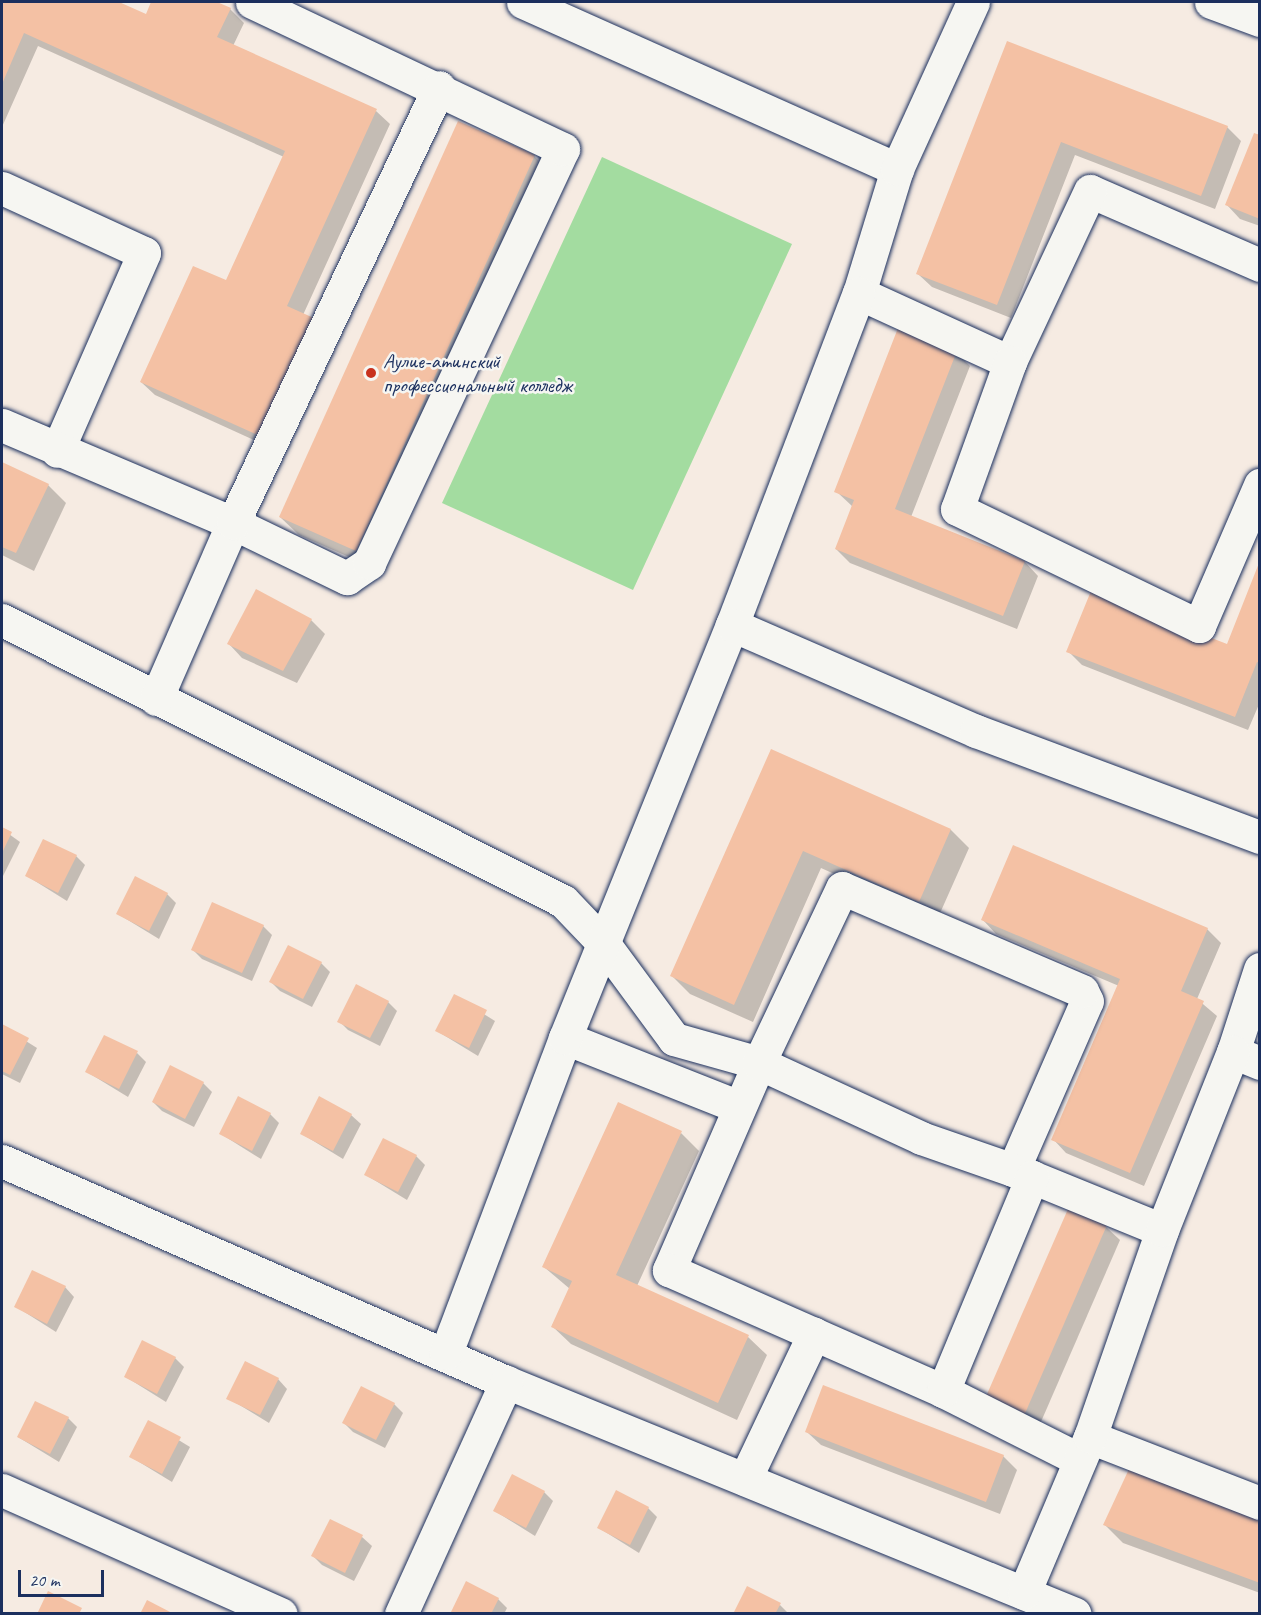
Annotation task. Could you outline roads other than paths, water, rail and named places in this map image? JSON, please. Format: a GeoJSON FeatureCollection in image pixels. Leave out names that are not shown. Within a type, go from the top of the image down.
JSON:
{"type":"FeatureCollection","features":[{"type":"Feature","properties":{"kind":"street"},"geometry":{"type":"LineString","coordinates":[[2,425],[57,451],[233,524],[347,578],[369,563],[563,149],[439,87],[252,2]]}},
{"type":"Feature","properties":{"kind":"street"},"geometry":{"type":"LineString","coordinates":[[523,2],[897,169]]}},
{"type":"Feature","properties":{"kind":"street"},"geometry":{"type":"LineString","coordinates":[[446,1353],[565,1038],[732,625],[858,293],[897,169],[973,2]]}},
{"type":"Feature","properties":{"kind":"street"},"geometry":{"type":"LineString","coordinates":[[1211,2],[1260,20]]}},
{"type":"Feature","properties":{"kind":"street"},"geometry":{"type":"LineString","coordinates":[[156,699],[233,524],[439,87]]}},
{"type":"Feature","properties":{"kind":"street"},"geometry":{"type":"LineString","coordinates":[[2,188],[144,253],[57,451]]}},
{"type":"Feature","properties":{"kind":"street"},"geometry":{"type":"LineString","coordinates":[[1260,265],[1089,191],[1010,362],[957,510],[1199,626],[1260,485]]}},
{"type":"Feature","properties":{"kind":"street"},"geometry":{"type":"LineString","coordinates":[[858,293],[1010,362]]}},
{"type":"Feature","properties":{"kind":"street"},"geometry":{"type":"LineString","coordinates":[[2,620],[563,902],[604,944],[674,1039],[759,1063],[921,1138],[1022,1173],[1162,1230]]}},
{"type":"Feature","properties":{"kind":"street"},"geometry":{"type":"LineString","coordinates":[[732,625],[976,731],[1260,837]]}},
{"type":"Feature","properties":{"kind":"street"},"geometry":{"type":"LineString","coordinates":[[943,1391],[1087,1001],[1082,991],[842,888],[739,1107],[669,1270],[943,1391],[1085,1448],[1260,1503]]}},
{"type":"Feature","properties":{"kind":"street"},"geometry":{"type":"LineString","coordinates":[[1024,1593],[1085,1448],[1162,1230],[1246,1058],[1260,969]]}},
{"type":"Feature","properties":{"kind":"street"},"geometry":{"type":"LineString","coordinates":[[565,1038],[739,1107]]}},
{"type":"Feature","properties":{"kind":"street"},"geometry":{"type":"LineString","coordinates":[[2,1161],[446,1353],[507,1382],[1075,1614]]}},
{"type":"Feature","properties":{"kind":"street"},"geometry":{"type":"LineString","coordinates":[[746,1479],[814,1334]]}},
{"type":"Feature","properties":{"kind":"street"},"geometry":{"type":"LineString","coordinates":[[401,1614],[507,1382]]}},
{"type":"Feature","properties":{"kind":"street"},"geometry":{"type":"LineString","coordinates":[[2,1490],[281,1614]]}},
{"type":"Feature","properties":{"kind":"place","name":"Аулие-атинский профессиональный колледж"},"geometry":{"type":"Point","coordinates":[371,373]}}]}
